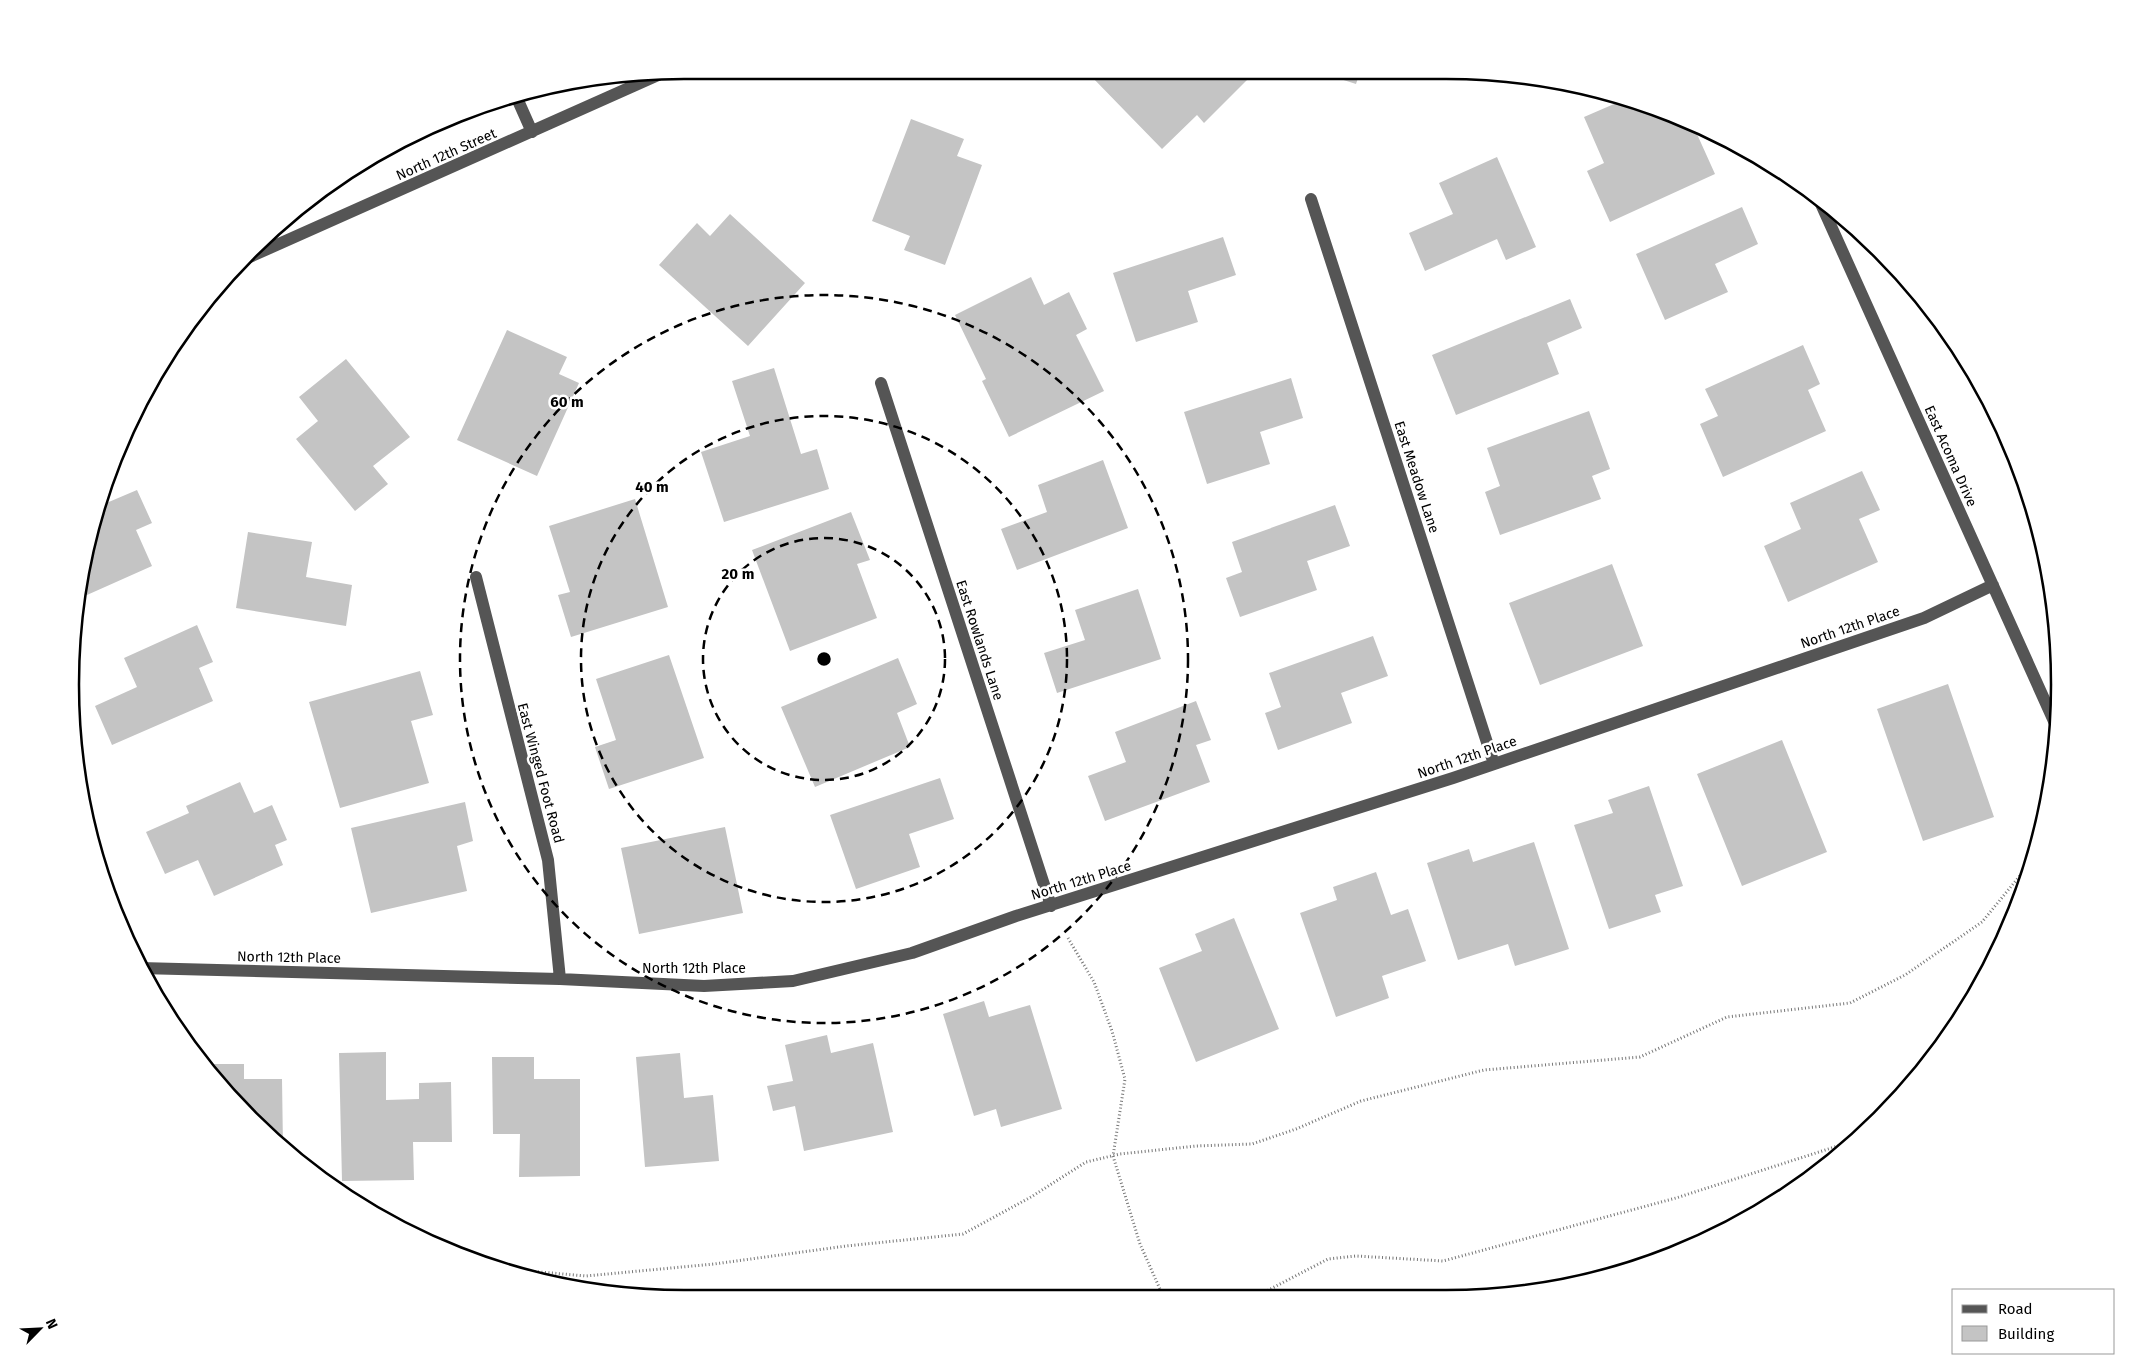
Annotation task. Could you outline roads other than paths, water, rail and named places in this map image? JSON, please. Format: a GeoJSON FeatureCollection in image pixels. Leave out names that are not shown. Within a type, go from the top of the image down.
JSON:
{"type":"FeatureCollection","features":[{"type":"Feature","properties":{"kind":"street","name":"North 12th Street"},"geometry":{"type":"LineString","coordinates":[[258,254],[647,80]]}},
{"type":"Feature","properties":{"kind":"street"},"geometry":{"type":"LineString","coordinates":[[519,102],[532,132]]}},
{"type":"Feature","properties":{"kind":"street","name":"East Meadow Lane"},"geometry":{"type":"LineString","coordinates":[[1311,199],[1494,764]]}},
{"type":"Feature","properties":{"kind":"street","name":"East Acoma Drive"},"geometry":{"type":"LineString","coordinates":[[1824,212],[2050,713]]}},
{"type":"Feature","properties":{"kind":"street","name":"East Rowlands Lane"},"geometry":{"type":"LineString","coordinates":[[881,383],[1051,906]]}},
{"type":"Feature","properties":{"kind":"street","name":"East Winged Foot Road"},"geometry":{"type":"LineString","coordinates":[[476,577],[548,860],[560,979]]}},
{"type":"Feature","properties":{"kind":"street","name":"North 12th Place"},"geometry":{"type":"LineString","coordinates":[[150,968],[560,979],[704,986],[793,981],[912,954],[1016,916],[1494,764],[1924,618],[1993,585]]}}]}
